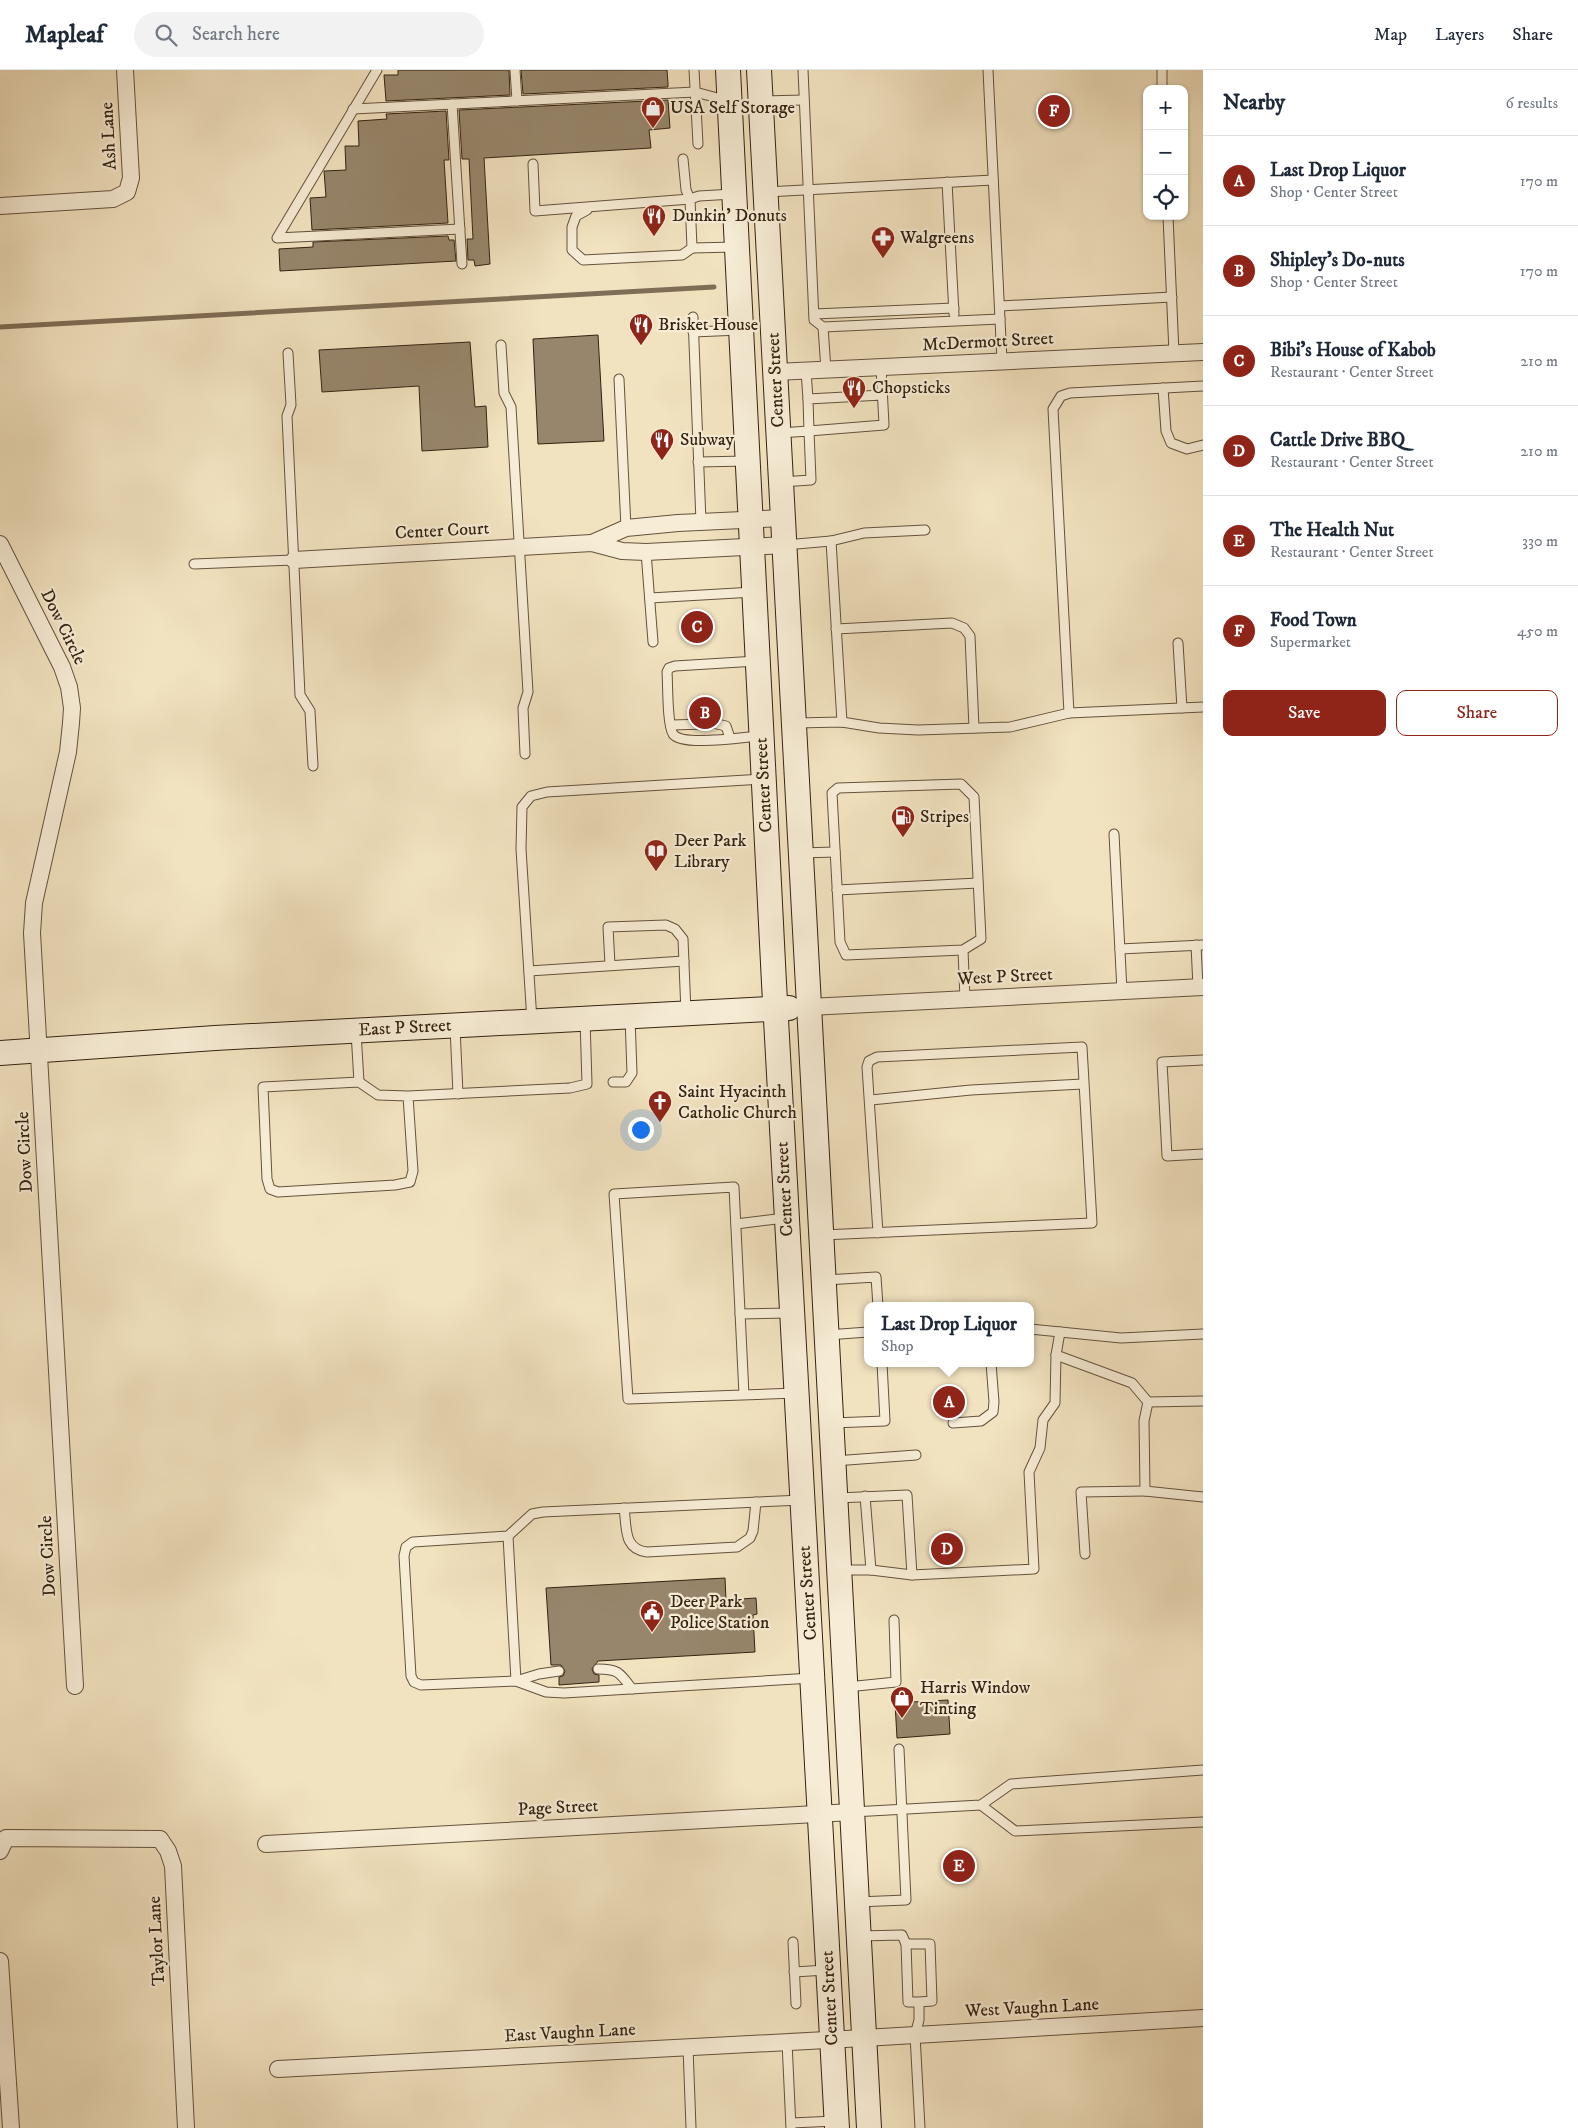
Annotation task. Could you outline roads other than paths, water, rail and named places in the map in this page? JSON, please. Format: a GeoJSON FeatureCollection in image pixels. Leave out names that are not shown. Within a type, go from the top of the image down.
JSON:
{"type":"FeatureCollection","features":[{"type":"Feature","properties":{"kind":"main road","name":"Center Street"},"geometry":{"type":"LineString","coordinates":[[728,70],[775,1008],[837,2124]]}},
{"type":"Feature","properties":{"kind":"main road","name":"Center Street"},"geometry":{"type":"LineString","coordinates":[[759,70],[869,2128]]}},
{"type":"Feature","properties":{"kind":"main road"},"geometry":{"type":"LineString","coordinates":[[729,102],[761,101]]}},
{"type":"Feature","properties":{"kind":"main road"},"geometry":{"type":"LineString","coordinates":[[743,374],[775,372]]}},
{"type":"Feature","properties":{"kind":"main road","name":"East P Street"},"geometry":{"type":"LineString","coordinates":[[0,1053],[809,1006]]}},
{"type":"Feature","properties":{"kind":"main road"},"geometry":{"type":"LineString","coordinates":[[787,1220],[821,1228]]}},
{"type":"Feature","properties":{"kind":"main road"},"geometry":{"type":"LineString","coordinates":[[793,1336],[827,1334]]}},
{"type":"Feature","properties":{"kind":"main road"},"geometry":{"type":"LineString","coordinates":[[802,1500],[836,1498]]}},
{"type":"Feature","properties":{"kind":"main road"},"geometry":{"type":"LineString","coordinates":[[806,1565],[839,1567]]}},
{"type":"Feature","properties":{"kind":"main road"},"geometry":{"type":"LineString","coordinates":[[813,1678],[845,1681]]}},
{"type":"Feature","properties":{"kind":"street","name":"Ash Lane"},"geometry":{"type":"LineString","coordinates":[[0,206],[113,199],[127,192],[131,178],[125,70]]}},
{"type":"Feature","properties":{"kind":"street","name":"McDermott Street"},"geometry":{"type":"LineString","coordinates":[[775,372],[1203,352]]}},
{"type":"Feature","properties":{"kind":"street","name":"Center Court"},"geometry":{"type":"LineString","coordinates":[[592,543],[626,528],[678,523],[783,518]]}},
{"type":"Feature","properties":{"kind":"street"},"geometry":{"type":"LineString","coordinates":[[678,523],[680,551]]}},
{"type":"Feature","properties":{"kind":"street","name":"Center Court"},"geometry":{"type":"LineString","coordinates":[[294,560],[592,543],[622,551],[646,552],[785,545]]}},
{"type":"Feature","properties":{"kind":"street","name":"Dow Circle"},"geometry":{"type":"LineString","coordinates":[[0,544],[62,667],[72,708],[68,752],[34,903],[32,933],[75,1686]]}},
{"type":"Feature","properties":{"kind":"street","name":"West P Street"},"geometry":{"type":"LineString","coordinates":[[809,1006],[1201,987]]}},
{"type":"Feature","properties":{"kind":"street","name":"Page Street"},"geometry":{"type":"LineString","coordinates":[[266,1844],[852,1812]]}},
{"type":"Feature","properties":{"kind":"street","name":"Taylor Lane"},"geometry":{"type":"LineString","coordinates":[[0,1852],[6,1838],[160,1839],[168,1851],[173,1866],[186,2128]]}},
{"type":"Feature","properties":{"kind":"street"},"geometry":{"type":"LineString","coordinates":[[0,1962],[11,2128]]}},
{"type":"Feature","properties":{"kind":"street","name":"West Vaughn Lane"},"geometry":{"type":"LineString","coordinates":[[864,2038],[1203,2018]]}},
{"type":"Feature","properties":{"kind":"street","name":"East Vaughn Lane"},"geometry":{"type":"LineString","coordinates":[[278,2069],[864,2038]]}},
{"type":"Feature","properties":{"kind":"lane"},"geometry":{"type":"LineString","coordinates":[[376,70],[277,238],[460,229]]}},
{"type":"Feature","properties":{"kind":"lane"},"geometry":{"type":"LineString","coordinates":[[515,70],[517,101]]}},
{"type":"Feature","properties":{"kind":"lane"},"geometry":{"type":"LineString","coordinates":[[694,70],[698,144]]}},
{"type":"Feature","properties":{"kind":"lane"},"geometry":{"type":"LineString","coordinates":[[804,70],[814,320],[824,327],[1000,319]]}},
{"type":"Feature","properties":{"kind":"lane"},"geometry":{"type":"LineString","coordinates":[[988,70],[1002,362]]}},
{"type":"Feature","properties":{"kind":"lane"},"geometry":{"type":"LineString","coordinates":[[1162,70],[1162,85]]}},
{"type":"Feature","properties":{"kind":"lane"},"geometry":{"type":"LineString","coordinates":[[353,109],[695,92],[729,102]]}},
{"type":"Feature","properties":{"kind":"lane"},"geometry":{"type":"LineString","coordinates":[[761,101],[804,100]]}},
{"type":"Feature","properties":{"kind":"lane"},"geometry":{"type":"LineString","coordinates":[[452,104],[462,264]]}},
{"type":"Feature","properties":{"kind":"lane"},"geometry":{"type":"LineString","coordinates":[[683,159],[686,190],[690,200],[692,248]]}},
{"type":"Feature","properties":{"kind":"lane"},"geometry":{"type":"LineString","coordinates":[[532,164],[535,210],[592,208],[690,200],[699,196],[734,194]]}},
{"type":"Feature","properties":{"kind":"lane"},"geometry":{"type":"LineString","coordinates":[[766,192],[993,180]]}},
{"type":"Feature","properties":{"kind":"lane"},"geometry":{"type":"LineString","coordinates":[[947,182],[954,321]]}},
{"type":"Feature","properties":{"kind":"lane"},"geometry":{"type":"LineString","coordinates":[[592,208],[576,216],[572,227],[572,250],[583,260],[682,255],[692,248],[736,247]]}},
{"type":"Feature","properties":{"kind":"lane"},"geometry":{"type":"LineString","coordinates":[[1168,220],[1174,353]]}},
{"type":"Feature","properties":{"kind":"lane"},"geometry":{"type":"LineString","coordinates":[[1000,306],[1172,297]]}},
{"type":"Feature","properties":{"kind":"lane"},"geometry":{"type":"LineString","coordinates":[[814,314],[954,308]]}},
{"type":"Feature","properties":{"kind":"lane"},"geometry":{"type":"LineString","coordinates":[[693,317],[701,522]]}},
{"type":"Feature","properties":{"kind":"lane"},"geometry":{"type":"LineString","coordinates":[[824,327],[826,370]]}},
{"type":"Feature","properties":{"kind":"lane"},"geometry":{"type":"LineString","coordinates":[[693,332],[741,330]]}},
{"type":"Feature","properties":{"kind":"lane"},"geometry":{"type":"LineString","coordinates":[[501,345],[504,393],[511,407],[520,547],[528,692],[524,708],[525,754]]}},
{"type":"Feature","properties":{"kind":"lane"},"geometry":{"type":"LineString","coordinates":[[288,354],[291,405],[287,416],[300,696],[310,711],[312,766]]}},
{"type":"Feature","properties":{"kind":"lane"},"geometry":{"type":"LineString","coordinates":[[779,433],[884,426],[881,367]]}},
{"type":"Feature","properties":{"kind":"lane"},"geometry":{"type":"LineString","coordinates":[[781,482],[811,480],[806,371]]}},
{"type":"Feature","properties":{"kind":"lane"},"geometry":{"type":"LineString","coordinates":[[619,379],[626,528]]}},
{"type":"Feature","properties":{"kind":"lane"},"geometry":{"type":"LineString","coordinates":[[1069,713],[1053,409],[1061,396],[1070,393],[1203,386]]}},
{"type":"Feature","properties":{"kind":"lane"},"geometry":{"type":"LineString","coordinates":[[1163,388],[1166,431],[1171,443],[1186,449],[1203,445]]}},
{"type":"Feature","properties":{"kind":"lane"},"geometry":{"type":"LineString","coordinates":[[808,399],[882,395]]}},
{"type":"Feature","properties":{"kind":"lane"},"geometry":{"type":"LineString","coordinates":[[698,462],[747,460]]}},
{"type":"Feature","properties":{"kind":"lane"},"geometry":{"type":"LineString","coordinates":[[785,545],[831,542],[864,533],[925,530]]}},
{"type":"Feature","properties":{"kind":"lane"},"geometry":{"type":"LineString","coordinates":[[831,542],[842,722]]}},
{"type":"Feature","properties":{"kind":"lane"},"geometry":{"type":"LineString","coordinates":[[646,552],[653,642]]}},
{"type":"Feature","properties":{"kind":"lane"},"geometry":{"type":"LineString","coordinates":[[194,564],[294,560]]}},
{"type":"Feature","properties":{"kind":"lane"},"geometry":{"type":"LineString","coordinates":[[650,598],[754,592]]}},
{"type":"Feature","properties":{"kind":"lane"},"geometry":{"type":"LineString","coordinates":[[836,629],[952,623],[964,628],[970,636],[974,728]]}},
{"type":"Feature","properties":{"kind":"lane"},"geometry":{"type":"LineString","coordinates":[[1178,643],[1182,708]]}},
{"type":"Feature","properties":{"kind":"lane"},"geometry":{"type":"LineString","coordinates":[[757,661],[669,668],[667,672],[671,725],[674,734],[680,739],[694,741],[761,736]]}},
{"type":"Feature","properties":{"kind":"lane"},"geometry":{"type":"LineString","coordinates":[[794,723],[842,722],[879,728],[918,730],[1010,727],[1069,713],[1203,707]]}},
{"type":"Feature","properties":{"kind":"lane"},"geometry":{"type":"LineString","coordinates":[[671,725],[712,724],[726,726],[730,738]]}},
{"type":"Feature","properties":{"kind":"lane"},"geometry":{"type":"LineString","coordinates":[[532,1021],[521,841],[522,807],[532,796],[547,792],[763,779]]}},
{"type":"Feature","properties":{"kind":"lane"},"geometry":{"type":"LineString","coordinates":[[962,784],[974,797],[980,939],[963,950],[846,955],[840,942],[835,852],[832,793],[838,788],[962,784]]}},
{"type":"Feature","properties":{"kind":"lane"},"geometry":{"type":"LineString","coordinates":[[1114,834],[1122,991]]}},
{"type":"Feature","properties":{"kind":"lane"},"geometry":{"type":"LineString","coordinates":[[801,853],[835,852]]}},
{"type":"Feature","properties":{"kind":"lane"},"geometry":{"type":"LineString","coordinates":[[837,890],[978,883]]}},
{"type":"Feature","properties":{"kind":"lane"},"geometry":{"type":"LineString","coordinates":[[610,966],[608,927],[666,925],[675,929],[683,940],[686,1013]]}},
{"type":"Feature","properties":{"kind":"lane"},"geometry":{"type":"LineString","coordinates":[[1120,949],[1199,945],[1201,987]]}},
{"type":"Feature","properties":{"kind":"lane"},"geometry":{"type":"LineString","coordinates":[[963,950],[964,999]]}},
{"type":"Feature","properties":{"kind":"lane"},"geometry":{"type":"LineString","coordinates":[[529,971],[684,961]]}},
{"type":"Feature","properties":{"kind":"lane"},"geometry":{"type":"LineString","coordinates":[[613,1082],[626,1082],[632,1074],[630,1016]]}},
{"type":"Feature","properties":{"kind":"lane"},"geometry":{"type":"LineString","coordinates":[[408,1096],[413,1172],[410,1182],[395,1185],[278,1192],[270,1189],[267,1179],[263,1087],[359,1082],[378,1095],[408,1096],[570,1088],[590,1083],[585,1019]]}},
{"type":"Feature","properties":{"kind":"lane"},"geometry":{"type":"LineString","coordinates":[[455,1026],[458,1094]]}},
{"type":"Feature","properties":{"kind":"lane"},"geometry":{"type":"LineString","coordinates":[[356,1031],[359,1082]]}},
{"type":"Feature","properties":{"kind":"lane"},"geometry":{"type":"LineString","coordinates":[[821,1228],[878,1233],[1092,1223],[1082,1047],[877,1057],[869,1061],[878,1233]]}},
{"type":"Feature","properties":{"kind":"lane"},"geometry":{"type":"LineString","coordinates":[[1203,1060],[1162,1062],[1167,1156],[1203,1154]]}},
{"type":"Feature","properties":{"kind":"lane"},"geometry":{"type":"LineString","coordinates":[[871,1100],[970,1090],[1083,1084]]}},
{"type":"Feature","properties":{"kind":"lane"},"geometry":{"type":"LineString","coordinates":[[744,1395],[734,1187],[614,1194],[628,1399],[744,1395],[796,1393]]}},
{"type":"Feature","properties":{"kind":"lane"},"geometry":{"type":"LineString","coordinates":[[736,1224],[787,1220]]}},
{"type":"Feature","properties":{"kind":"lane"},"geometry":{"type":"LineString","coordinates":[[824,1280],[876,1277],[878,1302]]}},
{"type":"Feature","properties":{"kind":"lane"},"geometry":{"type":"LineString","coordinates":[[740,1314],[792,1313]]}},
{"type":"Feature","properties":{"kind":"lane"},"geometry":{"type":"LineString","coordinates":[[1034,1329],[1121,1338],[1203,1334]]}},
{"type":"Feature","properties":{"kind":"lane"},"geometry":{"type":"LineString","coordinates":[[827,1334],[864,1332]]}},
{"type":"Feature","properties":{"kind":"lane"},"geometry":{"type":"LineString","coordinates":[[839,1567],[912,1575],[1034,1568],[1029,1472],[1040,1448],[1043,1420],[1055,1403],[1056,1355],[1060,1332]]}},
{"type":"Feature","properties":{"kind":"lane"},"geometry":{"type":"LineString","coordinates":[[1056,1355],[1132,1383],[1148,1402]]}},
{"type":"Feature","properties":{"kind":"lane"},"geometry":{"type":"LineString","coordinates":[[831,1423],[886,1421],[882,1367]]}},
{"type":"Feature","properties":{"kind":"lane"},"geometry":{"type":"LineString","coordinates":[[953,1423],[981,1421],[988,1418],[993,1412],[992,1367]]}},
{"type":"Feature","properties":{"kind":"lane"},"geometry":{"type":"LineString","coordinates":[[1148,1402],[1203,1401]]}},
{"type":"Feature","properties":{"kind":"lane"},"geometry":{"type":"LineString","coordinates":[[1145,1491],[1144,1421],[1148,1402]]}},
{"type":"Feature","properties":{"kind":"lane"},"geometry":{"type":"LineString","coordinates":[[833,1461],[916,1455]]}},
{"type":"Feature","properties":{"kind":"lane"},"geometry":{"type":"LineString","coordinates":[[1085,1554],[1081,1492],[1145,1491],[1203,1498]]}},
{"type":"Feature","properties":{"kind":"lane"},"geometry":{"type":"LineString","coordinates":[[836,1498],[907,1495],[912,1575]]}},
{"type":"Feature","properties":{"kind":"lane"},"geometry":{"type":"LineString","coordinates":[[865,1496],[871,1570]]}},
{"type":"Feature","properties":{"kind":"lane"},"geometry":{"type":"LineString","coordinates":[[559,1671],[539,1674],[516,1681],[421,1685],[412,1680],[404,1556],[406,1547],[413,1542],[508,1536],[532,1514],[543,1512],[802,1500]]}},
{"type":"Feature","properties":{"kind":"lane"},"geometry":{"type":"LineString","coordinates":[[624,1508],[629,1544],[637,1551],[647,1552],[737,1547],[750,1538],[753,1530],[756,1502]]}},
{"type":"Feature","properties":{"kind":"lane"},"geometry":{"type":"LineString","coordinates":[[508,1536],[516,1681]]}},
{"type":"Feature","properties":{"kind":"lane"},"geometry":{"type":"LineString","coordinates":[[845,1681],[896,1682],[894,1620]]}},
{"type":"Feature","properties":{"kind":"lane"},"geometry":{"type":"LineString","coordinates":[[598,1669],[614,1669],[621,1674],[632,1689]]}},
{"type":"Feature","properties":{"kind":"lane"},"geometry":{"type":"LineString","coordinates":[[516,1681],[546,1692],[564,1693],[813,1678]]}},
{"type":"Feature","properties":{"kind":"lane"},"geometry":{"type":"LineString","coordinates":[[857,1902],[906,1900],[899,1749]]}},
{"type":"Feature","properties":{"kind":"lane"},"geometry":{"type":"LineString","coordinates":[[852,1812],[981,1805],[1011,1784],[1203,1770]]}},
{"type":"Feature","properties":{"kind":"lane"},"geometry":{"type":"LineString","coordinates":[[981,1805],[1015,1831],[1203,1822]]}},
{"type":"Feature","properties":{"kind":"lane"},"geometry":{"type":"LineString","coordinates":[[859,1936],[902,1935],[906,1944],[908,2002],[932,2001],[930,1944],[906,1944]]}},
{"type":"Feature","properties":{"kind":"lane"},"geometry":{"type":"LineString","coordinates":[[793,1942],[796,2004]]}},
{"type":"Feature","properties":{"kind":"lane"},"geometry":{"type":"LineString","coordinates":[[794,1972],[829,1970]]}},
{"type":"Feature","properties":{"kind":"lane"},"geometry":{"type":"LineString","coordinates":[[919,2002],[919,2020],[915,2035],[920,2128]]}},
{"type":"Feature","properties":{"kind":"lane"},"geometry":{"type":"LineString","coordinates":[[787,2042],[791,2125],[837,2124]]}},
{"type":"Feature","properties":{"kind":"lane"},"geometry":{"type":"LineString","coordinates":[[688,2047],[691,2128]]}},
{"type":"Feature","properties":{"kind":"waterway"},"geometry":{"type":"LineString","coordinates":[[0,327],[714,287]]}},
{"type":"Feature","properties":{"kind":"place","name":"Food Town"},"geometry":{"type":"Point","coordinates":[1054,111]}},
{"type":"Feature","properties":{"kind":"place","name":"USA Self Storage"},"geometry":{"type":"Point","coordinates":[653,129]}},
{"type":"Feature","properties":{"kind":"place","name":"Dunkin' Donuts"},"geometry":{"type":"Point","coordinates":[654,237]}},
{"type":"Feature","properties":{"kind":"place","name":"Walgreens"},"geometry":{"type":"Point","coordinates":[883,259]}},
{"type":"Feature","properties":{"kind":"place","name":"Brisket House"},"geometry":{"type":"Point","coordinates":[641,346]}},
{"type":"Feature","properties":{"kind":"place","name":"Chopsticks"},"geometry":{"type":"Point","coordinates":[854,409]}},
{"type":"Feature","properties":{"kind":"place","name":"Subway"},"geometry":{"type":"Point","coordinates":[662,461]}},
{"type":"Feature","properties":{"kind":"place","name":"Bibi's House of Kabob"},"geometry":{"type":"Point","coordinates":[697,627]}},
{"type":"Feature","properties":{"kind":"place","name":"Shipley's Do-nuts"},"geometry":{"type":"Point","coordinates":[705,713]}},
{"type":"Feature","properties":{"kind":"place","name":"Stripes"},"geometry":{"type":"Point","coordinates":[903,838]}},
{"type":"Feature","properties":{"kind":"place","name":"Deer Park Library"},"geometry":{"type":"Point","coordinates":[656,872]}},
{"type":"Feature","properties":{"kind":"place","name":"Saint Hyacinth Catholic Church"},"geometry":{"type":"Point","coordinates":[660,1123]}},
{"type":"Feature","properties":{"kind":"place","name":"Last Drop Liquor"},"geometry":{"type":"Point","coordinates":[949,1402]}},
{"type":"Feature","properties":{"kind":"place","name":"Cattle Drive BBQ"},"geometry":{"type":"Point","coordinates":[947,1549]}},
{"type":"Feature","properties":{"kind":"place","name":"Deer Park Police Station"},"geometry":{"type":"Point","coordinates":[652,1633]}},
{"type":"Feature","properties":{"kind":"place","name":"Harris Window Tinting"},"geometry":{"type":"Point","coordinates":[902,1719]}},
{"type":"Feature","properties":{"kind":"place","name":"The Health Nut"},"geometry":{"type":"Point","coordinates":[959,1866]}}]}
